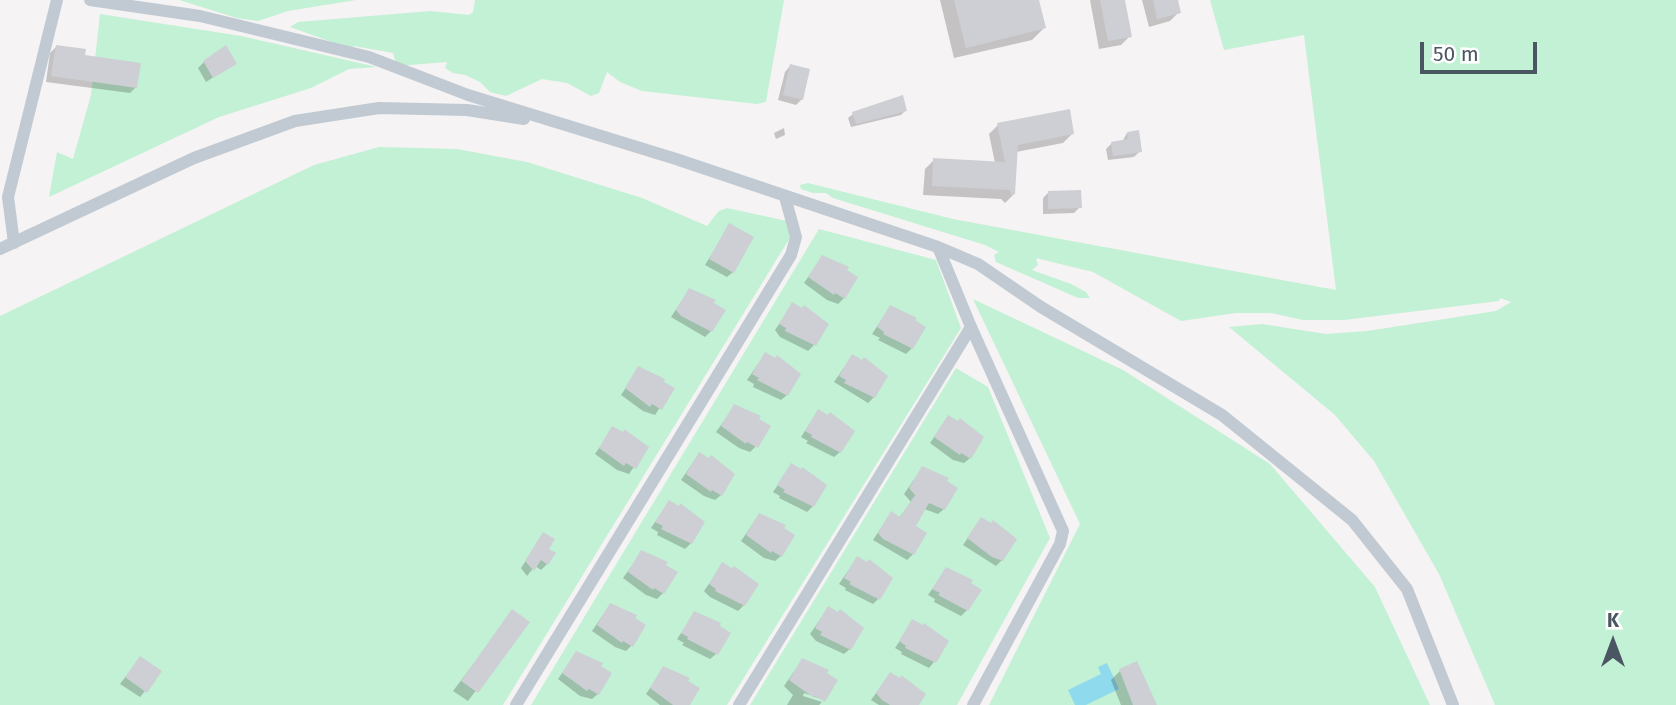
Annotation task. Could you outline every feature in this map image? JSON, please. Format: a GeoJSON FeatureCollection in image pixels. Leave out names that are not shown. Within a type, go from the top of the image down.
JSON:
{"type":"FeatureCollection","features":[{"type":"Feature","properties":{"kind":"street"},"geometry":{"type":"LineString","coordinates":[[14,243],[8,197],[57,0]]}},
{"type":"Feature","properties":{"kind":"street"},"geometry":{"type":"LineString","coordinates":[[90,0],[201,16],[369,57],[468,94],[938,247],[978,264],[1041,307],[1222,415],[1353,520],[1407,589],[1452,705]]}},
{"type":"Feature","properties":{"kind":"street"},"geometry":{"type":"LineString","coordinates":[[0,249],[194,159],[295,121],[379,108],[425,107],[467,110],[575,128]]}},
{"type":"Feature","properties":{"kind":"street"},"geometry":{"type":"LineString","coordinates":[[516,705],[791,255],[796,243],[795,231],[785,197]]}},
{"type":"Feature","properties":{"kind":"street"},"geometry":{"type":"LineString","coordinates":[[938,247],[1063,531],[1060,544],[972,705]]}},
{"type":"Feature","properties":{"kind":"street"},"geometry":{"type":"LineString","coordinates":[[739,705],[971,327]]}},
{"type":"Feature","properties":{"kind":"green space"},"geometry":{"type":"Polygon","coordinates":[[[179,0],[356,0],[288,11],[258,21],[237,18],[179,0]]]}},
{"type":"Feature","properties":{"kind":"green space"},"geometry":{"type":"Polygon","coordinates":[[[475,0],[784,0],[766,102],[757,104],[642,91],[620,82],[607,72],[599,93],[591,96],[567,83],[542,79],[506,96],[490,92],[480,82],[465,75],[453,73],[445,68],[447,62],[397,66],[393,53],[354,46],[351,49],[290,27],[298,22],[431,11],[469,15],[473,12],[475,0]]]}},
{"type":"Feature","properties":{"kind":"green space"},"geometry":{"type":"Polygon","coordinates":[[[1210,0],[1676,0],[1676,705],[1495,705],[1439,574],[1374,461],[1335,415],[1229,327],[1262,324],[1326,334],[1367,331],[1496,311],[1511,302],[1500,298],[1499,301],[1344,320],[1303,320],[1271,313],[1236,313],[1181,321],[1093,272],[1036,258],[1038,265],[1032,270],[1071,284],[1086,292],[1090,298],[1078,298],[996,262],[994,255],[999,252],[985,245],[833,198],[826,193],[801,189],[800,185],[808,183],[953,219],[1336,290],[1304,35],[1224,50],[1210,0]]]}},
{"type":"Feature","properties":{"kind":"green space"},"geometry":{"type":"Polygon","coordinates":[[[100,14],[241,36],[377,67],[349,69],[311,88],[219,117],[49,197],[57,152],[73,159],[91,95],[100,14]]]}},
{"type":"Feature","properties":{"kind":"green space"},"geometry":{"type":"Polygon","coordinates":[[[379,147],[457,149],[527,162],[642,198],[707,226],[719,211],[727,208],[787,221],[791,236],[503,705],[0,705],[0,316],[314,165],[379,147]]]}},
{"type":"Feature","properties":{"kind":"green space"},"geometry":{"type":"Polygon","coordinates":[[[819,229],[936,260],[961,328],[727,705],[531,705],[819,229]]]}},
{"type":"Feature","properties":{"kind":"green space"},"geometry":{"type":"Polygon","coordinates":[[[973,299],[1123,370],[1270,464],[1375,587],[1430,705],[989,705],[1080,524],[973,299]]]}},
{"type":"Feature","properties":{"kind":"green space"},"geometry":{"type":"Polygon","coordinates":[[[956,368],[988,387],[1050,538],[957,705],[750,705],[956,368]]]}},
{"type":"Feature","properties":{"kind":"water"},"geometry":{"type":"Polygon","coordinates":[[[1107,663],[1119,689],[1086,705],[1075,705],[1068,690],[1101,674],[1098,667],[1107,663]]]}},
{"type":"Feature","properties":{"kind":"building"},"geometry":{"type":"Polygon","coordinates":[[[954,0],[1039,0],[1046,28],[966,48],[954,0]]]}},
{"type":"Feature","properties":{"kind":"building"},"geometry":{"type":"Polygon","coordinates":[[[1100,0],[1125,0],[1132,37],[1108,41],[1100,0]]]}},
{"type":"Feature","properties":{"kind":"building"},"geometry":{"type":"Polygon","coordinates":[[[1153,0],[1178,0],[1181,13],[1157,19],[1153,0]]]}},
{"type":"Feature","properties":{"kind":"building"},"geometry":{"type":"Polygon","coordinates":[[[56,45],[86,49],[85,55],[141,63],[137,88],[51,76],[56,45]]]}},
{"type":"Feature","properties":{"kind":"building"},"geometry":{"type":"Polygon","coordinates":[[[226,45],[237,64],[213,78],[203,61],[226,45]]]}},
{"type":"Feature","properties":{"kind":"building"},"geometry":{"type":"Polygon","coordinates":[[[790,64],[810,69],[803,100],[783,95],[790,64]]]}},
{"type":"Feature","properties":{"kind":"building"},"geometry":{"type":"Polygon","coordinates":[[[903,95],[907,111],[856,124],[852,112],[903,95]]]}},
{"type":"Feature","properties":{"kind":"building"},"geometry":{"type":"Polygon","coordinates":[[[1070,109],[1074,134],[1018,145],[1015,194],[1011,195],[1010,190],[932,186],[933,158],[1005,162],[997,123],[1070,109]]]}},
{"type":"Feature","properties":{"kind":"building"},"geometry":{"type":"Polygon","coordinates":[[[1139,130],[1142,152],[1113,156],[1111,142],[1128,139],[1127,132],[1139,130]]]}},
{"type":"Feature","properties":{"kind":"building"},"geometry":{"type":"Polygon","coordinates":[[[1081,190],[1082,208],[1048,209],[1048,191],[1081,190]]]}},
{"type":"Feature","properties":{"kind":"building"},"geometry":{"type":"Polygon","coordinates":[[[729,223],[754,237],[734,273],[709,259],[729,223]]]}},
{"type":"Feature","properties":{"kind":"building"},"geometry":{"type":"Polygon","coordinates":[[[822,255],[849,267],[847,270],[858,277],[845,299],[835,293],[834,295],[808,277],[822,255]]]}},
{"type":"Feature","properties":{"kind":"building"},"geometry":{"type":"Polygon","coordinates":[[[689,288],[716,300],[714,303],[726,310],[712,332],[681,316],[676,310],[689,288]]]}},
{"type":"Feature","properties":{"kind":"building"},"geometry":{"type":"Polygon","coordinates":[[[792,302],[802,308],[804,305],[829,324],[816,346],[785,331],[786,328],[779,324],[792,302]]]}},
{"type":"Feature","properties":{"kind":"building"},"geometry":{"type":"Polygon","coordinates":[[[890,305],[917,318],[915,320],[926,327],[913,349],[883,334],[877,327],[890,305]]]}},
{"type":"Feature","properties":{"kind":"building"},"geometry":{"type":"Polygon","coordinates":[[[765,352],[775,358],[777,355],[801,374],[788,396],[757,380],[759,378],[752,374],[765,352]]]}},
{"type":"Feature","properties":{"kind":"building"},"geometry":{"type":"Polygon","coordinates":[[[852,354],[862,360],[864,357],[888,376],[875,398],[844,383],[846,380],[839,376],[852,354]]]}},
{"type":"Feature","properties":{"kind":"building"},"geometry":{"type":"Polygon","coordinates":[[[638,366],[665,379],[664,382],[675,388],[662,410],[652,404],[650,407],[625,388],[638,366]]]}},
{"type":"Feature","properties":{"kind":"building"},"geometry":{"type":"Polygon","coordinates":[[[734,404],[761,416],[759,419],[771,426],[758,448],[747,442],[746,444],[721,426],[734,404]]]}},
{"type":"Feature","properties":{"kind":"building"},"geometry":{"type":"Polygon","coordinates":[[[818,409],[828,415],[830,412],[855,431],[841,453],[805,431],[818,409]]]}},
{"type":"Feature","properties":{"kind":"building"},"geometry":{"type":"Polygon","coordinates":[[[948,415],[958,421],[960,418],[984,437],[971,459],[961,453],[960,455],[934,437],[948,415]]]}},
{"type":"Feature","properties":{"kind":"building"},"geometry":{"type":"Polygon","coordinates":[[[612,426],[623,432],[624,429],[649,447],[636,469],[626,463],[624,466],[599,448],[612,426]]]}},
{"type":"Feature","properties":{"kind":"building"},"geometry":{"type":"Polygon","coordinates":[[[699,452],[709,458],[711,455],[735,474],[722,496],[712,490],[711,492],[686,474],[699,452]]]}},
{"type":"Feature","properties":{"kind":"building"},"geometry":{"type":"Polygon","coordinates":[[[791,463],[801,469],[802,467],[827,485],[814,507],[783,492],[785,490],[777,485],[791,463]]]}},
{"type":"Feature","properties":{"kind":"building"},"geometry":{"type":"Polygon","coordinates":[[[922,466],[949,478],[947,481],[958,488],[945,510],[929,503],[916,526],[927,533],[914,555],[883,539],[878,533],[891,511],[900,517],[915,495],[909,488],[922,466]]]}},
{"type":"Feature","properties":{"kind":"building"},"geometry":{"type":"Polygon","coordinates":[[[669,500],[679,506],[680,503],[705,522],[692,544],[661,529],[663,526],[655,522],[669,500]]]}},
{"type":"Feature","properties":{"kind":"building"},"geometry":{"type":"Polygon","coordinates":[[[759,513],[786,525],[784,528],[795,535],[782,557],[772,551],[771,553],[746,535],[759,513]]]}},
{"type":"Feature","properties":{"kind":"building"},"geometry":{"type":"Polygon","coordinates":[[[981,517],[991,523],[993,520],[1017,539],[1003,561],[992,557],[967,538],[981,517]]]}},
{"type":"Feature","properties":{"kind":"building"},"geometry":{"type":"Polygon","coordinates":[[[543,532],[555,539],[549,549],[556,553],[548,565],[541,560],[534,571],[525,561],[543,532]]]}},
{"type":"Feature","properties":{"kind":"building"},"geometry":{"type":"Polygon","coordinates":[[[641,550],[668,562],[666,565],[678,572],[664,594],[654,588],[653,590],[628,572],[641,550]]]}},
{"type":"Feature","properties":{"kind":"building"},"geometry":{"type":"Polygon","coordinates":[[[857,556],[867,562],[869,559],[893,578],[880,600],[849,584],[851,582],[844,578],[857,556]]]}},
{"type":"Feature","properties":{"kind":"building"},"geometry":{"type":"Polygon","coordinates":[[[722,562],[732,568],[734,566],[759,584],[745,606],[715,591],[709,584],[722,562]]]}},
{"type":"Feature","properties":{"kind":"building"},"geometry":{"type":"Polygon","coordinates":[[[946,567],[973,580],[971,583],[982,590],[968,611],[932,589],[946,567]]]}},
{"type":"Feature","properties":{"kind":"building"},"geometry":{"type":"Polygon","coordinates":[[[610,603],[637,615],[635,618],[646,625],[633,647],[623,641],[622,643],[597,625],[610,603]]]}},
{"type":"Feature","properties":{"kind":"building"},"geometry":{"type":"Polygon","coordinates":[[[828,606],[838,612],[840,609],[864,628],[851,650],[820,635],[822,632],[815,628],[828,606]]]}},
{"type":"Feature","properties":{"kind":"building"},"geometry":{"type":"Polygon","coordinates":[[[512,609],[530,622],[478,693],[461,681],[512,609]]]}},
{"type":"Feature","properties":{"kind":"building"},"geometry":{"type":"Polygon","coordinates":[[[694,611],[721,623],[720,626],[731,633],[718,655],[681,633],[694,611]]]}},
{"type":"Feature","properties":{"kind":"building"},"geometry":{"type":"Polygon","coordinates":[[[912,619],[923,625],[924,623],[949,641],[936,663],[905,648],[899,641],[912,619]]]}},
{"type":"Feature","properties":{"kind":"building"},"geometry":{"type":"Polygon","coordinates":[[[576,651],[603,663],[601,666],[612,673],[599,695],[589,689],[587,691],[562,673],[576,651]]]}},
{"type":"Feature","properties":{"kind":"building"},"geometry":{"type":"Polygon","coordinates":[[[140,656],[162,671],[147,693],[125,677],[140,656]]]}},
{"type":"Feature","properties":{"kind":"building"},"geometry":{"type":"Polygon","coordinates":[[[802,658],[829,670],[827,673],[838,680],[825,702],[815,696],[814,698],[789,680],[802,658]]]}},
{"type":"Feature","properties":{"kind":"building"},"geometry":{"type":"Polygon","coordinates":[[[1137,661],[1157,705],[1133,705],[1119,669],[1137,661]]]}},
{"type":"Feature","properties":{"kind":"building"},"geometry":{"type":"Polygon","coordinates":[[[663,666],[690,678],[688,681],[700,688],[690,705],[673,705],[650,688],[663,666]]]}},
{"type":"Feature","properties":{"kind":"building"},"geometry":{"type":"Polygon","coordinates":[[[890,672],[900,678],[901,675],[926,694],[919,705],[890,705],[882,700],[876,693],[890,672]]]}}]}
